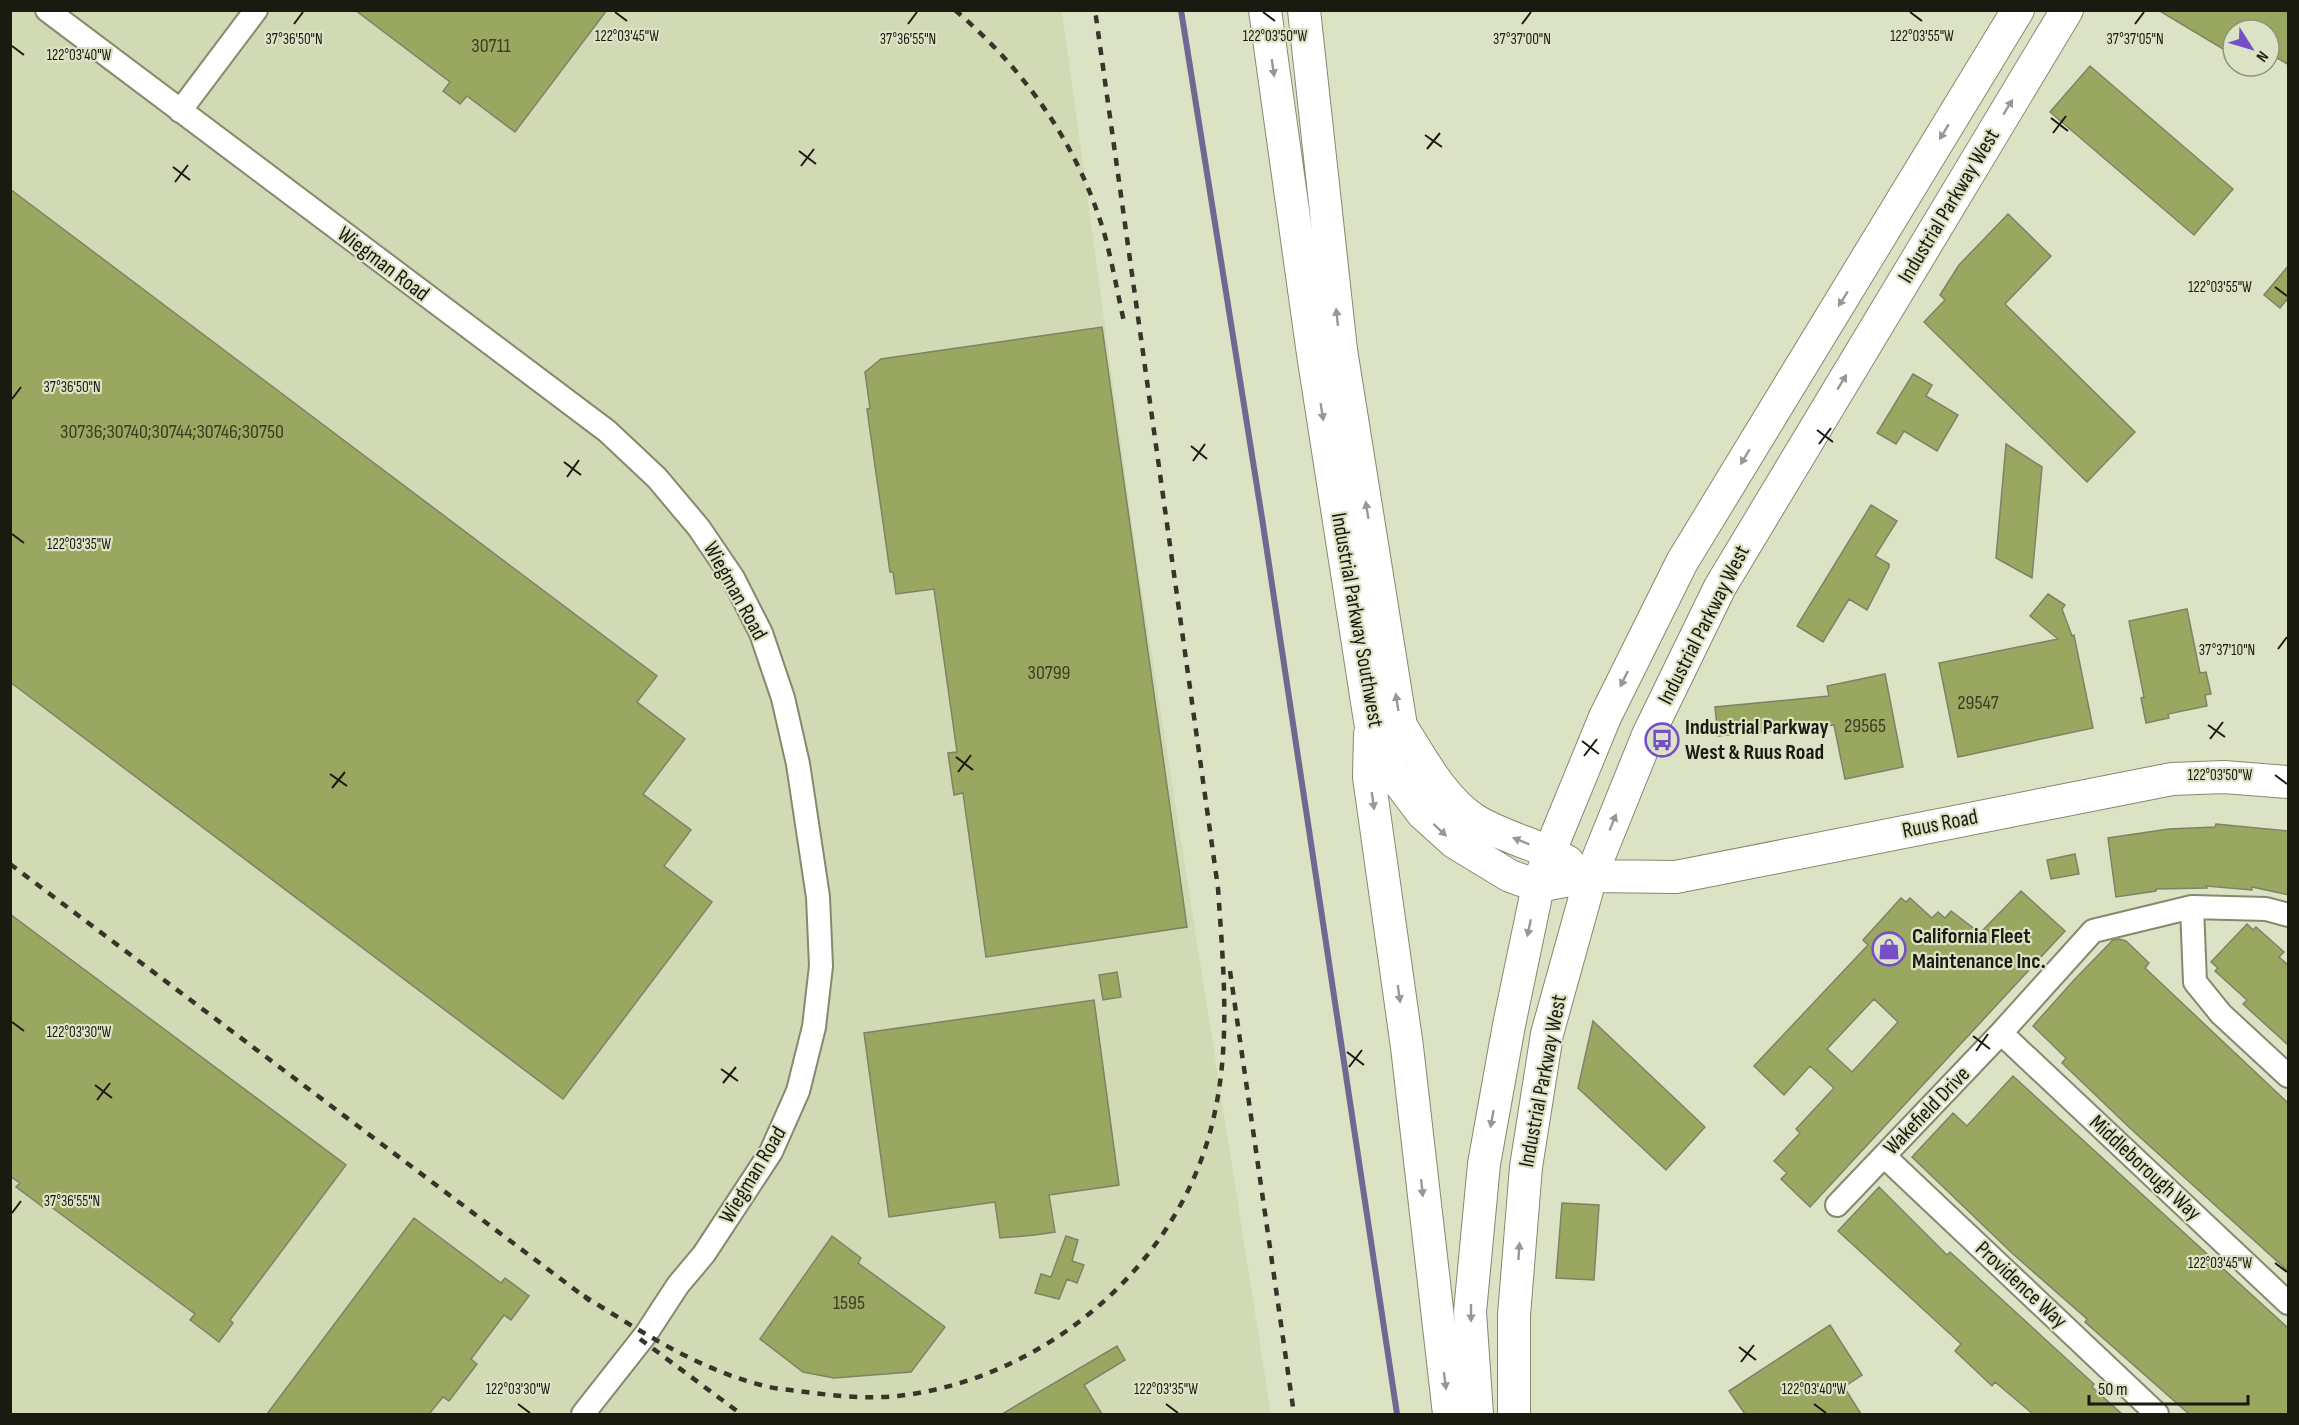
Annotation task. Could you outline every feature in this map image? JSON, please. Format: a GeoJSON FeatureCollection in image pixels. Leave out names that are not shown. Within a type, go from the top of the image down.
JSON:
{"type":"FeatureCollection","features":[{"type":"Feature","properties":{"kind":"main road","name":"Industrial Parkway Southwest"},"geometry":{"type":"LineString","coordinates":[[1265,10],[1313,354],[1370,722],[1392,773],[1423,814],[1454,842],[1510,876],[1538,886]]}},
{"type":"Feature","properties":{"kind":"main road","name":"Industrial Parkway Southwest"},"geometry":{"type":"LineString","coordinates":[[1304,10],[1341,350],[1401,726],[1434,780],[1473,819],[1550,851],[1592,876]]}},
{"type":"Feature","properties":{"kind":"main road","name":"Industrial Parkway West"},"geometry":{"type":"LineString","coordinates":[[1477,1414],[1470,1312],[1484,1164],[1509,1025],[1538,886],[1550,851],[1605,717],[1682,562],[2018,10]]}},
{"type":"Feature","properties":{"kind":"main road","name":"Industrial Parkway West"},"geometry":{"type":"LineString","coordinates":[[1514,1414],[1514,1315],[1527,1158],[1547,1034],[1592,876],[1648,735],[1720,587],[2067,10]]}},
{"type":"Feature","properties":{"kind":"main road"},"geometry":{"type":"LineString","coordinates":[[1370,722],[1370,777],[1407,1047],[1449,1414]]}},
{"type":"Feature","properties":{"kind":"main road","name":"Ruus Road"},"geometry":{"type":"LineString","coordinates":[[1592,876],[1676,877],[2172,779],[2224,777],[2289,782]]}},
{"type":"Feature","properties":{"kind":"main road"},"geometry":{"type":"LineString","coordinates":[[1538,886],[1592,876]]}},
{"type":"Feature","properties":{"kind":"street","name":"Wiegman Road"},"geometry":{"type":"LineString","coordinates":[[47,10],[607,431],[657,478],[699,528],[733,578],[761,633],[783,698],[798,764],[818,897],[821,966],[814,1027],[798,1091],[771,1152],[744,1195],[646,1334],[583,1414]]}},
{"type":"Feature","properties":{"kind":"street"},"geometry":{"type":"LineString","coordinates":[[180,111],[256,10]]}},
{"type":"Feature","properties":{"kind":"street"},"geometry":{"type":"LineString","coordinates":[[2192,907],[2196,982],[2221,1014],[2289,1076]]}},
{"type":"Feature","properties":{"kind":"street","name":"Wakefield Drive"},"geometry":{"type":"LineString","coordinates":[[1837,1205],[2001,1033],[2093,931],[2192,907],[2266,909],[2289,915]]}},
{"type":"Feature","properties":{"kind":"street","name":"Middleborough Way"},"geometry":{"type":"LineString","coordinates":[[2001,1033],[2289,1303]]}},
{"type":"Feature","properties":{"kind":"street","name":"Providence Way"},"geometry":{"type":"LineString","coordinates":[[1884,1156],[2157,1414]]}},
{"type":"Feature","properties":{"kind":"shaded area"},"geometry":{"type":"Polygon","coordinates":[[[10,11],[1062,11],[1137,560],[1271,1414],[11,1414],[10,11]]]}},
{"type":"Feature","properties":{"kind":"building"},"geometry":{"type":"Polygon","coordinates":[[[355,10],[607,10],[515,132],[467,96],[460,104],[443,91],[450,82],[355,10]]]}},
{"type":"Feature","properties":{"kind":"building"},"geometry":{"type":"Polygon","coordinates":[[[2158,10],[2289,10],[2289,65],[2281,60],[2281,18],[2221,18],[2221,48],[2158,10]]]}},
{"type":"Feature","properties":{"kind":"building"},"geometry":{"type":"Polygon","coordinates":[[[2090,66],[2233,189],[2194,235],[2050,112],[2090,66]]]}},
{"type":"Feature","properties":{"kind":"building"},"geometry":{"type":"Polygon","coordinates":[[[10,189],[657,676],[637,702],[685,739],[643,794],[691,830],[664,866],[712,902],[563,1099],[10,682],[10,189]]]}},
{"type":"Feature","properties":{"kind":"building"},"geometry":{"type":"Polygon","coordinates":[[[2008,214],[2051,256],[2005,304],[2135,432],[2087,482],[1924,322],[1945,300],[1940,295],[1959,265],[2008,214]]]}},
{"type":"Feature","properties":{"kind":"building"},"geometry":{"type":"Polygon","coordinates":[[[2289,265],[2289,297],[2280,308],[2264,295],[2289,265]]]}},
{"type":"Feature","properties":{"kind":"building"},"geometry":{"type":"Polygon","coordinates":[[[1102,327],[1187,927],[986,957],[963,793],[954,795],[948,753],[957,752],[934,589],[896,594],[893,572],[890,572],[867,409],[870,408],[865,372],[881,359],[1102,327]]]}},
{"type":"Feature","properties":{"kind":"building"},"geometry":{"type":"Polygon","coordinates":[[[1913,374],[1932,385],[1926,396],[1958,415],[1937,451],[1904,431],[1896,444],[1877,433],[1913,374]]]}},
{"type":"Feature","properties":{"kind":"building"},"geometry":{"type":"Polygon","coordinates":[[[2006,444],[2042,467],[2032,578],[1996,558],[2006,444]]]}},
{"type":"Feature","properties":{"kind":"building"},"geometry":{"type":"Polygon","coordinates":[[[1871,505],[1897,521],[1875,556],[1889,564],[1889,567],[1867,610],[1849,599],[1823,642],[1797,626],[1871,505]]]}},
{"type":"Feature","properties":{"kind":"building"},"geometry":{"type":"Polygon","coordinates":[[[2048,594],[2065,605],[2062,609],[2072,636],[2074,635],[2093,728],[1958,757],[1939,663],[2058,639],[2030,616],[2048,594]]]}},
{"type":"Feature","properties":{"kind":"building"},"geometry":{"type":"Polygon","coordinates":[[[2187,609],[2200,673],[2206,672],[2211,694],[2205,695],[2207,706],[2168,714],[2169,718],[2146,723],[2141,698],[2144,697],[2129,621],[2187,609]]]}},
{"type":"Feature","properties":{"kind":"building"},"geometry":{"type":"Polygon","coordinates":[[[1885,674],[1903,767],[1845,779],[1834,725],[1718,736],[1715,707],[1829,696],[1827,686],[1885,674]]]}},
{"type":"Feature","properties":{"kind":"building"},"geometry":{"type":"Polygon","coordinates":[[[2216,824],[2289,831],[2289,895],[2252,887],[2252,890],[2206,886],[2207,888],[2156,889],[2156,891],[2116,897],[2108,838],[2169,829],[2215,827],[2216,824]]]}},
{"type":"Feature","properties":{"kind":"building"},"geometry":{"type":"Polygon","coordinates":[[[2075,854],[2079,874],[2051,879],[2047,860],[2075,854]]]}},
{"type":"Feature","properties":{"kind":"building"},"geometry":{"type":"Polygon","coordinates":[[[2021,891],[2065,931],[1810,1207],[1781,1179],[1787,1173],[1774,1161],[1800,1133],[1796,1129],[1834,1088],[1810,1066],[1784,1095],[1754,1066],[1868,945],[1863,940],[1901,898],[1906,902],[1910,898],[1932,918],[1938,912],[1945,918],[1951,911],[1980,933],[2021,891]],[[1874,999],[1827,1049],[1852,1072],[1898,1022],[1874,999]]]}},
{"type":"Feature","properties":{"kind":"building"},"geometry":{"type":"Polygon","coordinates":[[[10,914],[346,1165],[230,1320],[233,1323],[219,1342],[190,1320],[195,1314],[46,1203],[43,1207],[16,1187],[20,1183],[10,1176],[10,914]]]}},
{"type":"Feature","properties":{"kind":"building"},"geometry":{"type":"Polygon","coordinates":[[[2247,924],[2253,930],[2256,927],[2284,952],[2279,957],[2289,966],[2289,1046],[2243,1004],[2247,1000],[2215,971],[2218,968],[2211,962],[2247,924]]]}},
{"type":"Feature","properties":{"kind":"building"},"geometry":{"type":"Polygon","coordinates":[[[2113,940],[2126,941],[2149,963],[2145,968],[2289,1104],[2289,1272],[2132,1130],[2062,1063],[2066,1058],[2033,1026],[2113,940]]]}},
{"type":"Feature","properties":{"kind":"building"},"geometry":{"type":"Polygon","coordinates":[[[1117,972],[1121,997],[1103,1000],[1099,975],[1117,972]]]}},
{"type":"Feature","properties":{"kind":"building"},"geometry":{"type":"Polygon","coordinates":[[[1094,1000],[1119,1185],[1049,1195],[1055,1232],[1035,1235],[1000,1238],[995,1202],[889,1217],[864,1033],[1094,1000]]]}},
{"type":"Feature","properties":{"kind":"building"},"geometry":{"type":"Polygon","coordinates":[[[1593,1021],[1705,1127],[1666,1170],[1578,1088],[1593,1021]]]}},
{"type":"Feature","properties":{"kind":"building"},"geometry":{"type":"Polygon","coordinates":[[[2013,1076],[2289,1329],[2289,1414],[2189,1414],[2085,1322],[2087,1319],[2013,1254],[1912,1157],[1953,1113],[1967,1126],[2013,1076]]]}},
{"type":"Feature","properties":{"kind":"building"},"geometry":{"type":"Polygon","coordinates":[[[1879,1187],[1947,1255],[1950,1252],[2094,1384],[2092,1387],[2122,1414],[2033,1414],[1995,1382],[1992,1386],[1955,1351],[1961,1344],[1838,1231],[1879,1187]]]}},
{"type":"Feature","properties":{"kind":"building"},"geometry":{"type":"Polygon","coordinates":[[[1562,1203],[1599,1205],[1594,1280],[1556,1278],[1562,1203]]]}},
{"type":"Feature","properties":{"kind":"building"},"geometry":{"type":"Polygon","coordinates":[[[414,1218],[501,1283],[505,1278],[529,1296],[511,1320],[504,1315],[471,1359],[477,1364],[449,1401],[443,1397],[429,1414],[267,1414],[414,1218]]]}},
{"type":"Feature","properties":{"kind":"building"},"geometry":{"type":"Polygon","coordinates":[[[832,1236],[861,1258],[858,1263],[945,1327],[911,1372],[834,1378],[803,1372],[760,1339],[832,1236]]]}},
{"type":"Feature","properties":{"kind":"building"},"geometry":{"type":"Polygon","coordinates":[[[1066,1236],[1078,1240],[1072,1261],[1084,1265],[1077,1283],[1067,1279],[1059,1299],[1035,1293],[1041,1274],[1051,1277],[1066,1236]]]}},
{"type":"Feature","properties":{"kind":"building"},"geometry":{"type":"Polygon","coordinates":[[[1830,1325],[1862,1375],[1844,1387],[1861,1414],[1745,1414],[1729,1391],[1830,1325]]]}},
{"type":"Feature","properties":{"kind":"building"},"geometry":{"type":"Polygon","coordinates":[[[1117,1346],[1125,1360],[1084,1385],[1102,1414],[1002,1414],[1117,1346]]]}},
{"type":"Feature","properties":{"kind":"waterway"},"geometry":{"type":"LineString","coordinates":[[1181,10],[1262,518],[1397,1414]]}},
{"type":"Feature","properties":{"kind":"railway"},"geometry":{"type":"LineString","coordinates":[[955,10],[1005,58],[1047,112],[1065,141],[1081,171],[1105,236],[1125,326]]}},
{"type":"Feature","properties":{"kind":"railway"},"geometry":{"type":"LineString","coordinates":[[584,1296],[691,1359],[737,1378],[766,1386],[829,1395],[875,1397],[898,1396],[953,1385],[1005,1366],[1055,1339],[1099,1305],[1139,1265],[1172,1220],[1197,1170],[1214,1116],[1222,1059],[1224,1002],[1218,888],[1095,10]]}},
{"type":"Feature","properties":{"kind":"railway"},"geometry":{"type":"LineString","coordinates":[[10,864],[590,1301]]}},
{"type":"Feature","properties":{"kind":"railway"},"geometry":{"type":"LineString","coordinates":[[1230,971],[1294,1414]]}},
{"type":"Feature","properties":{"kind":"railway"},"geometry":{"type":"LineString","coordinates":[[640,1339],[741,1414]]}},
{"type":"Feature","properties":{"kind":"place","name":"Industrial Parkway West & Ruus Road"},"geometry":{"type":"Point","coordinates":[1662,740]}},
{"type":"Feature","properties":{"kind":"place","name":"California Fleet Maintenance Inc."},"geometry":{"type":"Point","coordinates":[1889,949]}}]}
